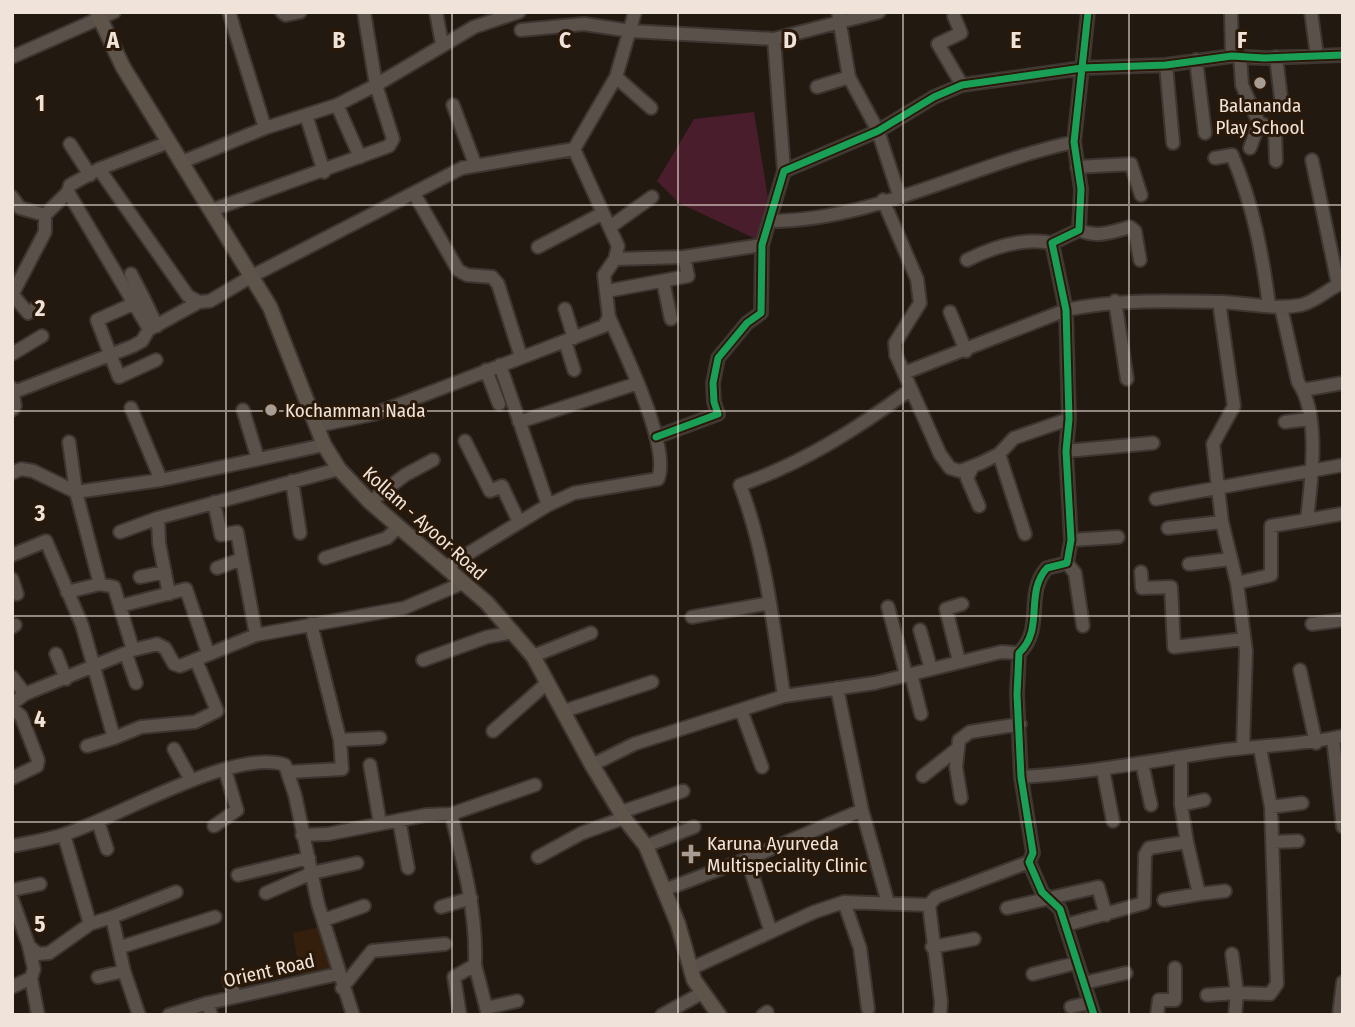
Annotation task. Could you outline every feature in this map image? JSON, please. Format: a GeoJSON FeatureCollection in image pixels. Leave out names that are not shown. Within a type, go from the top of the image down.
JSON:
{"type":"FeatureCollection","features":[{"type":"Feature","properties":{"kind":"main road","name":"Kollam - Ayoor Road"},"geometry":{"type":"LineString","coordinates":[[98,15],[123,67],[270,307],[324,445],[339,470],[370,502],[463,583],[513,632],[533,656],[592,765],[646,846],[678,924],[690,969],[702,993],[719,1015]]}},
{"type":"Feature","properties":{"kind":"street"},"geometry":{"type":"LineString","coordinates":[[12,57],[98,15],[114,12]]}},
{"type":"Feature","properties":{"kind":"street"},"geometry":{"type":"LineString","coordinates":[[229,12],[265,128]]}},
{"type":"Feature","properties":{"kind":"street"},"geometry":{"type":"LineString","coordinates":[[282,12],[286,15],[300,12]]}},
{"type":"Feature","properties":{"kind":"street"},"geometry":{"type":"LineString","coordinates":[[212,210],[324,172],[389,146],[393,139],[376,85],[364,12]]}},
{"type":"Feature","properties":{"kind":"street"},"geometry":{"type":"LineString","coordinates":[[436,12],[442,44]]}},
{"type":"Feature","properties":{"kind":"street"},"geometry":{"type":"LineString","coordinates":[[182,162],[265,128],[337,105],[474,27],[519,12]]}},
{"type":"Feature","properties":{"kind":"street"},"geometry":{"type":"LineString","coordinates":[[574,149],[616,77],[635,12]]}},
{"type":"Feature","properties":{"kind":"street"},"geometry":{"type":"LineString","coordinates":[[521,30],[584,24],[631,31],[774,39],[838,18],[879,12]]}},
{"type":"Feature","properties":{"kind":"street"},"geometry":{"type":"LineString","coordinates":[[1231,12],[1242,85],[1259,123],[1250,148]]}},
{"type":"Feature","properties":{"kind":"street"},"geometry":{"type":"LineString","coordinates":[[1311,12],[1317,55]]}},
{"type":"Feature","properties":{"kind":"street"},"geometry":{"type":"LineString","coordinates":[[1079,230],[1082,214],[1074,142],[1086,14]]}},
{"type":"Feature","properties":{"kind":"street"},"geometry":{"type":"LineString","coordinates":[[954,16],[961,33],[938,44],[962,85]]}},
{"type":"Feature","properties":{"kind":"street"},"geometry":{"type":"LineString","coordinates":[[838,18],[849,77],[878,131],[899,195]]}},
{"type":"Feature","properties":{"kind":"street"},"geometry":{"type":"LineString","coordinates":[[656,437],[718,414],[713,383],[718,358],[747,323],[761,313],[762,245],[784,171],[774,39]]}},
{"type":"Feature","properties":{"kind":"street"},"geometry":{"type":"LineString","coordinates":[[784,171],[878,131],[934,97],[962,85],[1082,68],[1166,65],[1236,56],[1343,55]]}},
{"type":"Feature","properties":{"kind":"street"},"geometry":{"type":"LineString","coordinates":[[1276,57],[1281,98]]}},
{"type":"Feature","properties":{"kind":"street"},"geometry":{"type":"LineString","coordinates":[[1196,60],[1205,133]]}},
{"type":"Feature","properties":{"kind":"street"},"geometry":{"type":"LineString","coordinates":[[1166,65],[1173,144]]}},
{"type":"Feature","properties":{"kind":"street"},"geometry":{"type":"LineString","coordinates":[[616,77],[650,108]]}},
{"type":"Feature","properties":{"kind":"street"},"geometry":{"type":"LineString","coordinates":[[817,87],[849,77]]}},
{"type":"Feature","properties":{"kind":"street"},"geometry":{"type":"LineString","coordinates":[[337,105],[360,157]]}},
{"type":"Feature","properties":{"kind":"street"},"geometry":{"type":"LineString","coordinates":[[453,105],[475,164]]}},
{"type":"Feature","properties":{"kind":"street"},"geometry":{"type":"LineString","coordinates":[[306,115],[324,172]]}},
{"type":"Feature","properties":{"kind":"street"},"geometry":{"type":"LineString","coordinates":[[1259,123],[1275,129],[1276,161]]}},
{"type":"Feature","properties":{"kind":"street"},"geometry":{"type":"LineString","coordinates":[[39,306],[28,313],[12,295],[45,232],[45,215],[68,192],[70,185],[94,172],[169,142]]}},
{"type":"Feature","properties":{"kind":"street"},"geometry":{"type":"LineString","coordinates":[[769,221],[814,219],[854,212],[883,200],[1074,142]]}},
{"type":"Feature","properties":{"kind":"street"},"geometry":{"type":"LineString","coordinates":[[70,144],[181,288],[198,302]]}},
{"type":"Feature","properties":{"kind":"street"},"geometry":{"type":"LineString","coordinates":[[12,410],[13,390],[142,341],[153,328],[198,302],[209,301],[252,276],[415,195],[462,168],[574,149]]}},
{"type":"Feature","properties":{"kind":"street"},"geometry":{"type":"LineString","coordinates":[[446,567],[548,505],[574,493],[658,479],[662,468],[656,437],[638,383],[609,317],[604,275],[615,259],[618,246],[574,149]]}},
{"type":"Feature","properties":{"kind":"street"},"geometry":{"type":"LineString","coordinates":[[1215,158],[1232,155],[1243,180],[1275,306],[1298,382],[1303,390],[1309,419],[1312,471],[1307,520]]}},
{"type":"Feature","properties":{"kind":"street"},"geometry":{"type":"LineString","coordinates":[[904,373],[1066,310],[1115,301],[1219,302],[1275,306],[1318,298],[1341,283],[1312,160]]}},
{"type":"Feature","properties":{"kind":"street"},"geometry":{"type":"LineString","coordinates":[[1077,167],[1131,164],[1140,195]]}},
{"type":"Feature","properties":{"kind":"street"},"geometry":{"type":"LineString","coordinates":[[68,192],[139,301],[153,328]]}},
{"type":"Feature","properties":{"kind":"street"},"geometry":{"type":"LineString","coordinates":[[415,195],[458,270],[467,275],[492,276],[498,284],[520,357]]}},
{"type":"Feature","properties":{"kind":"street"},"geometry":{"type":"LineString","coordinates":[[12,197],[20,208],[45,215]]}},
{"type":"Feature","properties":{"kind":"street"},"geometry":{"type":"LineString","coordinates":[[610,227],[652,197]]}},
{"type":"Feature","properties":{"kind":"street"},"geometry":{"type":"LineString","coordinates":[[883,200],[916,279],[920,303],[895,343],[896,355],[950,468],[960,471],[973,466],[999,454],[1014,438],[1069,419]]}},
{"type":"Feature","properties":{"kind":"street"},"geometry":{"type":"LineString","coordinates":[[538,247],[603,213]]}},
{"type":"Feature","properties":{"kind":"street"},"geometry":{"type":"LineString","coordinates":[[1079,230],[1090,235],[1130,227],[1135,231],[1140,260]]}},
{"type":"Feature","properties":{"kind":"street"},"geometry":{"type":"LineString","coordinates":[[967,260],[989,249],[1017,243],[1038,240],[1052,243],[1079,230]]}},
{"type":"Feature","properties":{"kind":"street"},"geometry":{"type":"LineString","coordinates":[[1052,243],[1066,310],[1069,419],[1066,451],[1071,540],[1067,563],[1075,573],[1083,626]]}},
{"type":"Feature","properties":{"kind":"street"},"geometry":{"type":"LineString","coordinates":[[615,259],[684,257],[762,245]]}},
{"type":"Feature","properties":{"kind":"street"},"geometry":{"type":"LineString","coordinates":[[607,291],[688,276],[684,257]]}},
{"type":"Feature","properties":{"kind":"street"},"geometry":{"type":"LineString","coordinates":[[131,274],[139,301]]}},
{"type":"Feature","properties":{"kind":"street"},"geometry":{"type":"LineString","coordinates":[[663,281],[671,319]]}},
{"type":"Feature","properties":{"kind":"street"},"geometry":{"type":"LineString","coordinates":[[139,301],[97,320],[119,377],[156,360]]}},
{"type":"Feature","properties":{"kind":"street"},"geometry":{"type":"LineString","coordinates":[[1115,301],[1127,379]]}},
{"type":"Feature","properties":{"kind":"street"},"geometry":{"type":"LineString","coordinates":[[1219,302],[1234,406],[1213,444],[1222,522],[1237,583],[1244,639],[1243,748]]}},
{"type":"Feature","properties":{"kind":"street"},"geometry":{"type":"LineString","coordinates":[[565,309],[574,370]]}},
{"type":"Feature","properties":{"kind":"street"},"geometry":{"type":"LineString","coordinates":[[950,312],[966,351]]}},
{"type":"Feature","properties":{"kind":"street"},"geometry":{"type":"LineString","coordinates":[[316,426],[374,414],[604,327],[609,317]]}},
{"type":"Feature","properties":{"kind":"street"},"geometry":{"type":"LineString","coordinates":[[12,354],[42,336]]}},
{"type":"Feature","properties":{"kind":"street"},"geometry":{"type":"LineString","coordinates":[[500,365],[548,505]]}},
{"type":"Feature","properties":{"kind":"street"},"geometry":{"type":"LineString","coordinates":[[486,370],[499,404]]}},
{"type":"Feature","properties":{"kind":"street"},"geometry":{"type":"LineString","coordinates":[[519,422],[638,383]]}},
{"type":"Feature","properties":{"kind":"street"},"geometry":{"type":"LineString","coordinates":[[1303,390],[1343,383]]}},
{"type":"Feature","properties":{"kind":"street"},"geometry":{"type":"LineString","coordinates":[[784,696],[770,603],[754,526],[740,485],[774,473],[828,447],[911,389]]}},
{"type":"Feature","properties":{"kind":"street"},"geometry":{"type":"LineString","coordinates":[[131,408],[161,480]]}},
{"type":"Feature","properties":{"kind":"street"},"geometry":{"type":"LineString","coordinates":[[243,410],[258,459]]}},
{"type":"Feature","properties":{"kind":"street"},"geometry":{"type":"LineString","coordinates":[[1285,422],[1309,419]]}},
{"type":"Feature","properties":{"kind":"street"},"geometry":{"type":"LineString","coordinates":[[465,441],[491,491],[502,486],[519,522]]}},
{"type":"Feature","properties":{"kind":"street"},"geometry":{"type":"LineString","coordinates":[[69,442],[76,492],[100,584]]}},
{"type":"Feature","properties":{"kind":"street"},"geometry":{"type":"LineString","coordinates":[[1066,451],[1153,443]]}},
{"type":"Feature","properties":{"kind":"street"},"geometry":{"type":"LineString","coordinates":[[12,473],[22,469],[33,471],[76,492],[161,480],[324,445]]}},
{"type":"Feature","properties":{"kind":"street"},"geometry":{"type":"LineString","coordinates":[[999,454],[1025,534]]}},
{"type":"Feature","properties":{"kind":"street"},"geometry":{"type":"LineString","coordinates":[[370,502],[405,475],[433,460]]}},
{"type":"Feature","properties":{"kind":"street"},"geometry":{"type":"LineString","coordinates":[[1156,499],[1219,490],[1343,465]]}},
{"type":"Feature","properties":{"kind":"street"},"geometry":{"type":"LineString","coordinates":[[973,466],[967,478],[979,506]]}},
{"type":"Feature","properties":{"kind":"street"},"geometry":{"type":"LineString","coordinates":[[120,532],[214,502],[339,470]]}},
{"type":"Feature","properties":{"kind":"street"},"geometry":{"type":"LineString","coordinates":[[292,481],[300,533]]}},
{"type":"Feature","properties":{"kind":"street"},"geometry":{"type":"LineString","coordinates":[[214,502],[221,535],[237,532],[256,635]]}},
{"type":"Feature","properties":{"kind":"street"},"geometry":{"type":"LineString","coordinates":[[1237,583],[1271,575],[1271,526],[1341,514]]}},
{"type":"Feature","properties":{"kind":"street"},"geometry":{"type":"LineString","coordinates":[[158,518],[169,594]]}},
{"type":"Feature","properties":{"kind":"street"},"geometry":{"type":"LineString","coordinates":[[1168,528],[1222,522]]}},
{"type":"Feature","properties":{"kind":"street"},"geometry":{"type":"LineString","coordinates":[[325,558],[387,538],[398,527]]}},
{"type":"Feature","properties":{"kind":"street"},"geometry":{"type":"LineString","coordinates":[[1071,540],[1118,537]]}},
{"type":"Feature","properties":{"kind":"street"},"geometry":{"type":"LineString","coordinates":[[12,555],[46,541],[82,625],[114,738]]}},
{"type":"Feature","properties":{"kind":"street"},"geometry":{"type":"LineString","coordinates":[[217,568],[242,559]]}},
{"type":"Feature","properties":{"kind":"street"},"geometry":{"type":"LineString","coordinates":[[1189,564],[1231,559]]}},
{"type":"Feature","properties":{"kind":"street"},"geometry":{"type":"LineString","coordinates":[[940,1015],[941,1002],[932,947],[929,905],[936,897],[1029,862],[1033,853],[1027,830],[1021,777],[1017,694],[1019,653],[1030,642],[1039,577],[1047,568],[1067,563]]}},
{"type":"Feature","properties":{"kind":"street"},"geometry":{"type":"LineString","coordinates":[[139,577],[165,572]]}},
{"type":"Feature","properties":{"kind":"street"},"geometry":{"type":"LineString","coordinates":[[1140,572],[1142,589],[1171,587],[1174,647],[1244,639]]}},
{"type":"Feature","properties":{"kind":"street"},"geometry":{"type":"LineString","coordinates":[[12,579],[18,594]]}},
{"type":"Feature","properties":{"kind":"street"},"geometry":{"type":"LineString","coordinates":[[12,778],[29,772],[37,766],[38,760],[21,716],[12,706],[25,694],[157,643],[165,648],[174,664],[180,666],[256,635],[404,608],[463,583]]}},
{"type":"Feature","properties":{"kind":"street"},"geometry":{"type":"LineString","coordinates":[[67,593],[100,584],[114,587],[136,684]]}},
{"type":"Feature","properties":{"kind":"street"},"geometry":{"type":"LineString","coordinates":[[120,606],[186,590],[208,653]]}},
{"type":"Feature","properties":{"kind":"street"},"geometry":{"type":"LineString","coordinates":[[692,617],[770,603]]}},
{"type":"Feature","properties":{"kind":"street"},"geometry":{"type":"LineString","coordinates":[[959,661],[946,609],[962,604]]}},
{"type":"Feature","properties":{"kind":"street"},"geometry":{"type":"LineString","coordinates":[[888,607],[922,714]]}},
{"type":"Feature","properties":{"kind":"street"},"geometry":{"type":"LineString","coordinates":[[1312,624],[1343,620]]}},
{"type":"Feature","properties":{"kind":"street"},"geometry":{"type":"LineString","coordinates":[[288,772],[342,769],[340,740],[311,624]]}},
{"type":"Feature","properties":{"kind":"street"},"geometry":{"type":"LineString","coordinates":[[920,630],[931,669]]}},
{"type":"Feature","properties":{"kind":"street"},"geometry":{"type":"LineString","coordinates":[[424,660],[487,637],[513,632]]}},
{"type":"Feature","properties":{"kind":"street"},"geometry":{"type":"LineString","coordinates":[[533,656],[591,633]]}},
{"type":"Feature","properties":{"kind":"street"},"geometry":{"type":"LineString","coordinates":[[592,765],[634,744],[784,696],[908,674],[1001,652],[1019,653]]}},
{"type":"Feature","properties":{"kind":"street"},"geometry":{"type":"LineString","coordinates":[[56,654],[66,679]]}},
{"type":"Feature","properties":{"kind":"street"},"geometry":{"type":"LineString","coordinates":[[87,746],[141,727],[195,722],[217,711],[196,660]]}},
{"type":"Feature","properties":{"kind":"street"},"geometry":{"type":"LineString","coordinates":[[1300,670],[1316,743]]}},
{"type":"Feature","properties":{"kind":"street"},"geometry":{"type":"LineString","coordinates":[[12,677],[25,694]]}},
{"type":"Feature","properties":{"kind":"street"},"geometry":{"type":"LineString","coordinates":[[564,711],[652,682]]}},
{"type":"Feature","properties":{"kind":"street"},"geometry":{"type":"LineString","coordinates":[[492,731],[547,683]]}},
{"type":"Feature","properties":{"kind":"street"},"geometry":{"type":"LineString","coordinates":[[837,688],[862,810],[888,903]]}},
{"type":"Feature","properties":{"kind":"street"},"geometry":{"type":"LineString","coordinates":[[741,710],[762,766]]}},
{"type":"Feature","properties":{"kind":"street"},"geometry":{"type":"LineString","coordinates":[[961,798],[957,749],[959,740],[970,732],[1020,723]]}},
{"type":"Feature","properties":{"kind":"street"},"geometry":{"type":"LineString","coordinates":[[1021,777],[1103,770],[1243,748],[1316,743],[1338,737],[1343,827]]}},
{"type":"Feature","properties":{"kind":"street"},"geometry":{"type":"LineString","coordinates":[[340,740],[380,738]]}},
{"type":"Feature","properties":{"kind":"street"},"geometry":{"type":"LineString","coordinates":[[1207,995],[1270,994],[1277,984],[1271,807],[1260,748]]}},
{"type":"Feature","properties":{"kind":"street"},"geometry":{"type":"LineString","coordinates":[[174,749],[191,780]]}},
{"type":"Feature","properties":{"kind":"street"},"geometry":{"type":"LineString","coordinates":[[923,776],[957,749]]}},
{"type":"Feature","properties":{"kind":"street"},"geometry":{"type":"LineString","coordinates":[[1181,758],[1181,805],[1199,894]]}},
{"type":"Feature","properties":{"kind":"street"},"geometry":{"type":"LineString","coordinates":[[12,846],[64,835],[191,780],[225,770],[271,762],[285,765],[338,974],[353,1015]]}},
{"type":"Feature","properties":{"kind":"street"},"geometry":{"type":"LineString","coordinates":[[1142,763],[1151,805]]}},
{"type":"Feature","properties":{"kind":"street"},"geometry":{"type":"LineString","coordinates":[[370,765],[380,823]]}},
{"type":"Feature","properties":{"kind":"street"},"geometry":{"type":"LineString","coordinates":[[214,826],[237,810],[225,770]]}},
{"type":"Feature","properties":{"kind":"street"},"geometry":{"type":"LineString","coordinates":[[1103,770],[1113,821]]}},
{"type":"Feature","properties":{"kind":"street"},"geometry":{"type":"LineString","coordinates":[[302,835],[328,834],[380,823],[451,814],[535,785]]}},
{"type":"Feature","properties":{"kind":"street"},"geometry":{"type":"LineString","coordinates":[[538,857],[582,833],[683,791]]}},
{"type":"Feature","properties":{"kind":"street"},"geometry":{"type":"LineString","coordinates":[[1181,805],[1204,800]]}},
{"type":"Feature","properties":{"kind":"street"},"geometry":{"type":"LineString","coordinates":[[1271,807],[1302,803]]}},
{"type":"Feature","properties":{"kind":"street"},"geometry":{"type":"LineString","coordinates":[[663,890],[747,859],[862,810]]}},
{"type":"Feature","properties":{"kind":"street"},"geometry":{"type":"LineString","coordinates":[[451,814],[471,898],[475,965],[487,1012],[517,1000]]}},
{"type":"Feature","properties":{"kind":"street"},"geometry":{"type":"LineString","coordinates":[[399,820],[408,868]]}},
{"type":"Feature","properties":{"kind":"street"},"geometry":{"type":"LineString","coordinates":[[98,822],[107,849]]}},
{"type":"Feature","properties":{"kind":"street"},"geometry":{"type":"LineString","coordinates":[[646,846],[694,827]]}},
{"type":"Feature","properties":{"kind":"street"},"geometry":{"type":"LineString","coordinates":[[64,835],[90,924]]}},
{"type":"Feature","properties":{"kind":"street"},"geometry":{"type":"LineString","coordinates":[[1272,842],[1298,841]]}},
{"type":"Feature","properties":{"kind":"street"},"geometry":{"type":"LineString","coordinates":[[1066,925],[1144,904],[1145,855],[1149,848],[1187,842]]}},
{"type":"Feature","properties":{"kind":"street"},"geometry":{"type":"LineString","coordinates":[[238,875],[309,858]]}},
{"type":"Feature","properties":{"kind":"street"},"geometry":{"type":"LineString","coordinates":[[747,859],[771,932]]}},
{"type":"Feature","properties":{"kind":"street"},"geometry":{"type":"LineString","coordinates":[[1029,862],[1046,898],[1060,909],[1091,1009],[1072,1007]]}},
{"type":"Feature","properties":{"kind":"street"},"geometry":{"type":"LineString","coordinates":[[266,893],[312,873],[357,863]]}},
{"type":"Feature","properties":{"kind":"street"},"geometry":{"type":"LineString","coordinates":[[12,890],[40,884]]}},
{"type":"Feature","properties":{"kind":"street"},"geometry":{"type":"LineString","coordinates":[[1007,908],[1098,887],[1106,915]]}},
{"type":"Feature","properties":{"kind":"street"},"geometry":{"type":"LineString","coordinates":[[1164,900],[1225,891]]}},
{"type":"Feature","properties":{"kind":"street"},"geometry":{"type":"LineString","coordinates":[[29,946],[38,954],[49,953],[90,924],[176,892]]}},
{"type":"Feature","properties":{"kind":"street"},"geometry":{"type":"LineString","coordinates":[[441,907],[471,898]]}},
{"type":"Feature","properties":{"kind":"street"},"geometry":{"type":"LineString","coordinates":[[12,899],[34,968],[30,978],[38,1015]]}},
{"type":"Feature","properties":{"kind":"street"},"geometry":{"type":"LineString","coordinates":[[690,969],[814,912],[844,902],[929,905]]}},
{"type":"Feature","properties":{"kind":"street"},"geometry":{"type":"LineString","coordinates":[[844,902],[860,948],[868,1009]]}},
{"type":"Feature","properties":{"kind":"street"},"geometry":{"type":"LineString","coordinates":[[324,920],[364,906]]}},
{"type":"Feature","properties":{"kind":"street"},"geometry":{"type":"LineString","coordinates":[[112,917],[121,947],[124,971],[139,1015]]}},
{"type":"Feature","properties":{"kind":"street"},"geometry":{"type":"LineString","coordinates":[[121,947],[215,917]]}},
{"type":"Feature","properties":{"kind":"street"},"geometry":{"type":"LineString","coordinates":[[932,947],[974,939]]}},
{"type":"Feature","properties":{"kind":"street"},"geometry":{"type":"LineString","coordinates":[[342,988],[372,951],[445,944]]}},
{"type":"Feature","properties":{"kind":"street"},"geometry":{"type":"LineString","coordinates":[[1232,954],[1237,993],[1235,1015]]}},
{"type":"Feature","properties":{"kind":"street"},"geometry":{"type":"LineString","coordinates":[[1033,974],[1076,963]]}},
{"type":"Feature","properties":{"kind":"street"},"geometry":{"type":"LineString","coordinates":[[460,1015],[454,977],[475,965]]}},
{"type":"Feature","properties":{"kind":"street"},"geometry":{"type":"LineString","coordinates":[[1157,1015],[1158,1000],[1175,1000],[1175,968]]}},
{"type":"Feature","properties":{"kind":"street"},"geometry":{"type":"LineString","coordinates":[[98,977],[124,971]]}},
{"type":"Feature","properties":{"kind":"street","name":"Orient Road"},"geometry":{"type":"LineString","coordinates":[[169,1015],[210,1009],[235,996],[338,974]]}},
{"type":"Feature","properties":{"kind":"street"},"geometry":{"type":"LineString","coordinates":[[1084,983],[1126,974]]}},
{"type":"Feature","properties":{"kind":"street"},"geometry":{"type":"LineString","coordinates":[[12,987],[30,978]]}},
{"type":"Feature","properties":{"kind":"street"},"geometry":{"type":"LineString","coordinates":[[229,979],[235,996]]}},
{"type":"Feature","properties":{"kind":"street"},"geometry":{"type":"LineString","coordinates":[[1339,1015],[1343,982]]}},
{"type":"Feature","properties":{"kind":"street"},"geometry":{"type":"LineString","coordinates":[[662,1015],[702,993]]}},
{"type":"Feature","properties":{"kind":"shaded area"},"geometry":{"type":"Polygon","coordinates":[[[754,112],[768,198],[758,240],[679,203],[657,181],[694,119],[754,112]]]}},
{"type":"Feature","properties":{"kind":"shaded area"},"geometry":{"type":"Polygon","coordinates":[[[323,926],[333,971],[300,977],[293,933],[323,926]]]}},
{"type":"Feature","properties":{"kind":"cycle path"},"geometry":{"type":"LineString","coordinates":[[1088,12],[1074,142],[1081,189],[1079,230],[1052,243],[1066,310],[1069,419],[1066,451],[1071,540],[1067,563],[1047,568],[1040,578],[1031,633],[1019,653],[1017,694],[1021,777],[1033,853],[1029,862],[1042,892],[1060,909],[1094,1015]]}},
{"type":"Feature","properties":{"kind":"cycle path"},"geometry":{"type":"LineString","coordinates":[[656,437],[718,414],[713,383],[718,358],[747,323],[761,313],[762,245],[784,171],[878,131],[934,97],[962,85],[1082,68],[1166,65],[1232,56],[1264,58],[1343,55]]}},
{"type":"Feature","properties":{"kind":"place","name":"Balananda Play School"},"geometry":{"type":"Point","coordinates":[1260,83]}},
{"type":"Feature","properties":{"kind":"place","name":"Kochamman Nada"},"geometry":{"type":"Point","coordinates":[271,410]}},
{"type":"Feature","properties":{"kind":"place","name":"Karuna Ayurveda Multispeciality Clinic"},"geometry":{"type":"Point","coordinates":[691,854]}}]}
